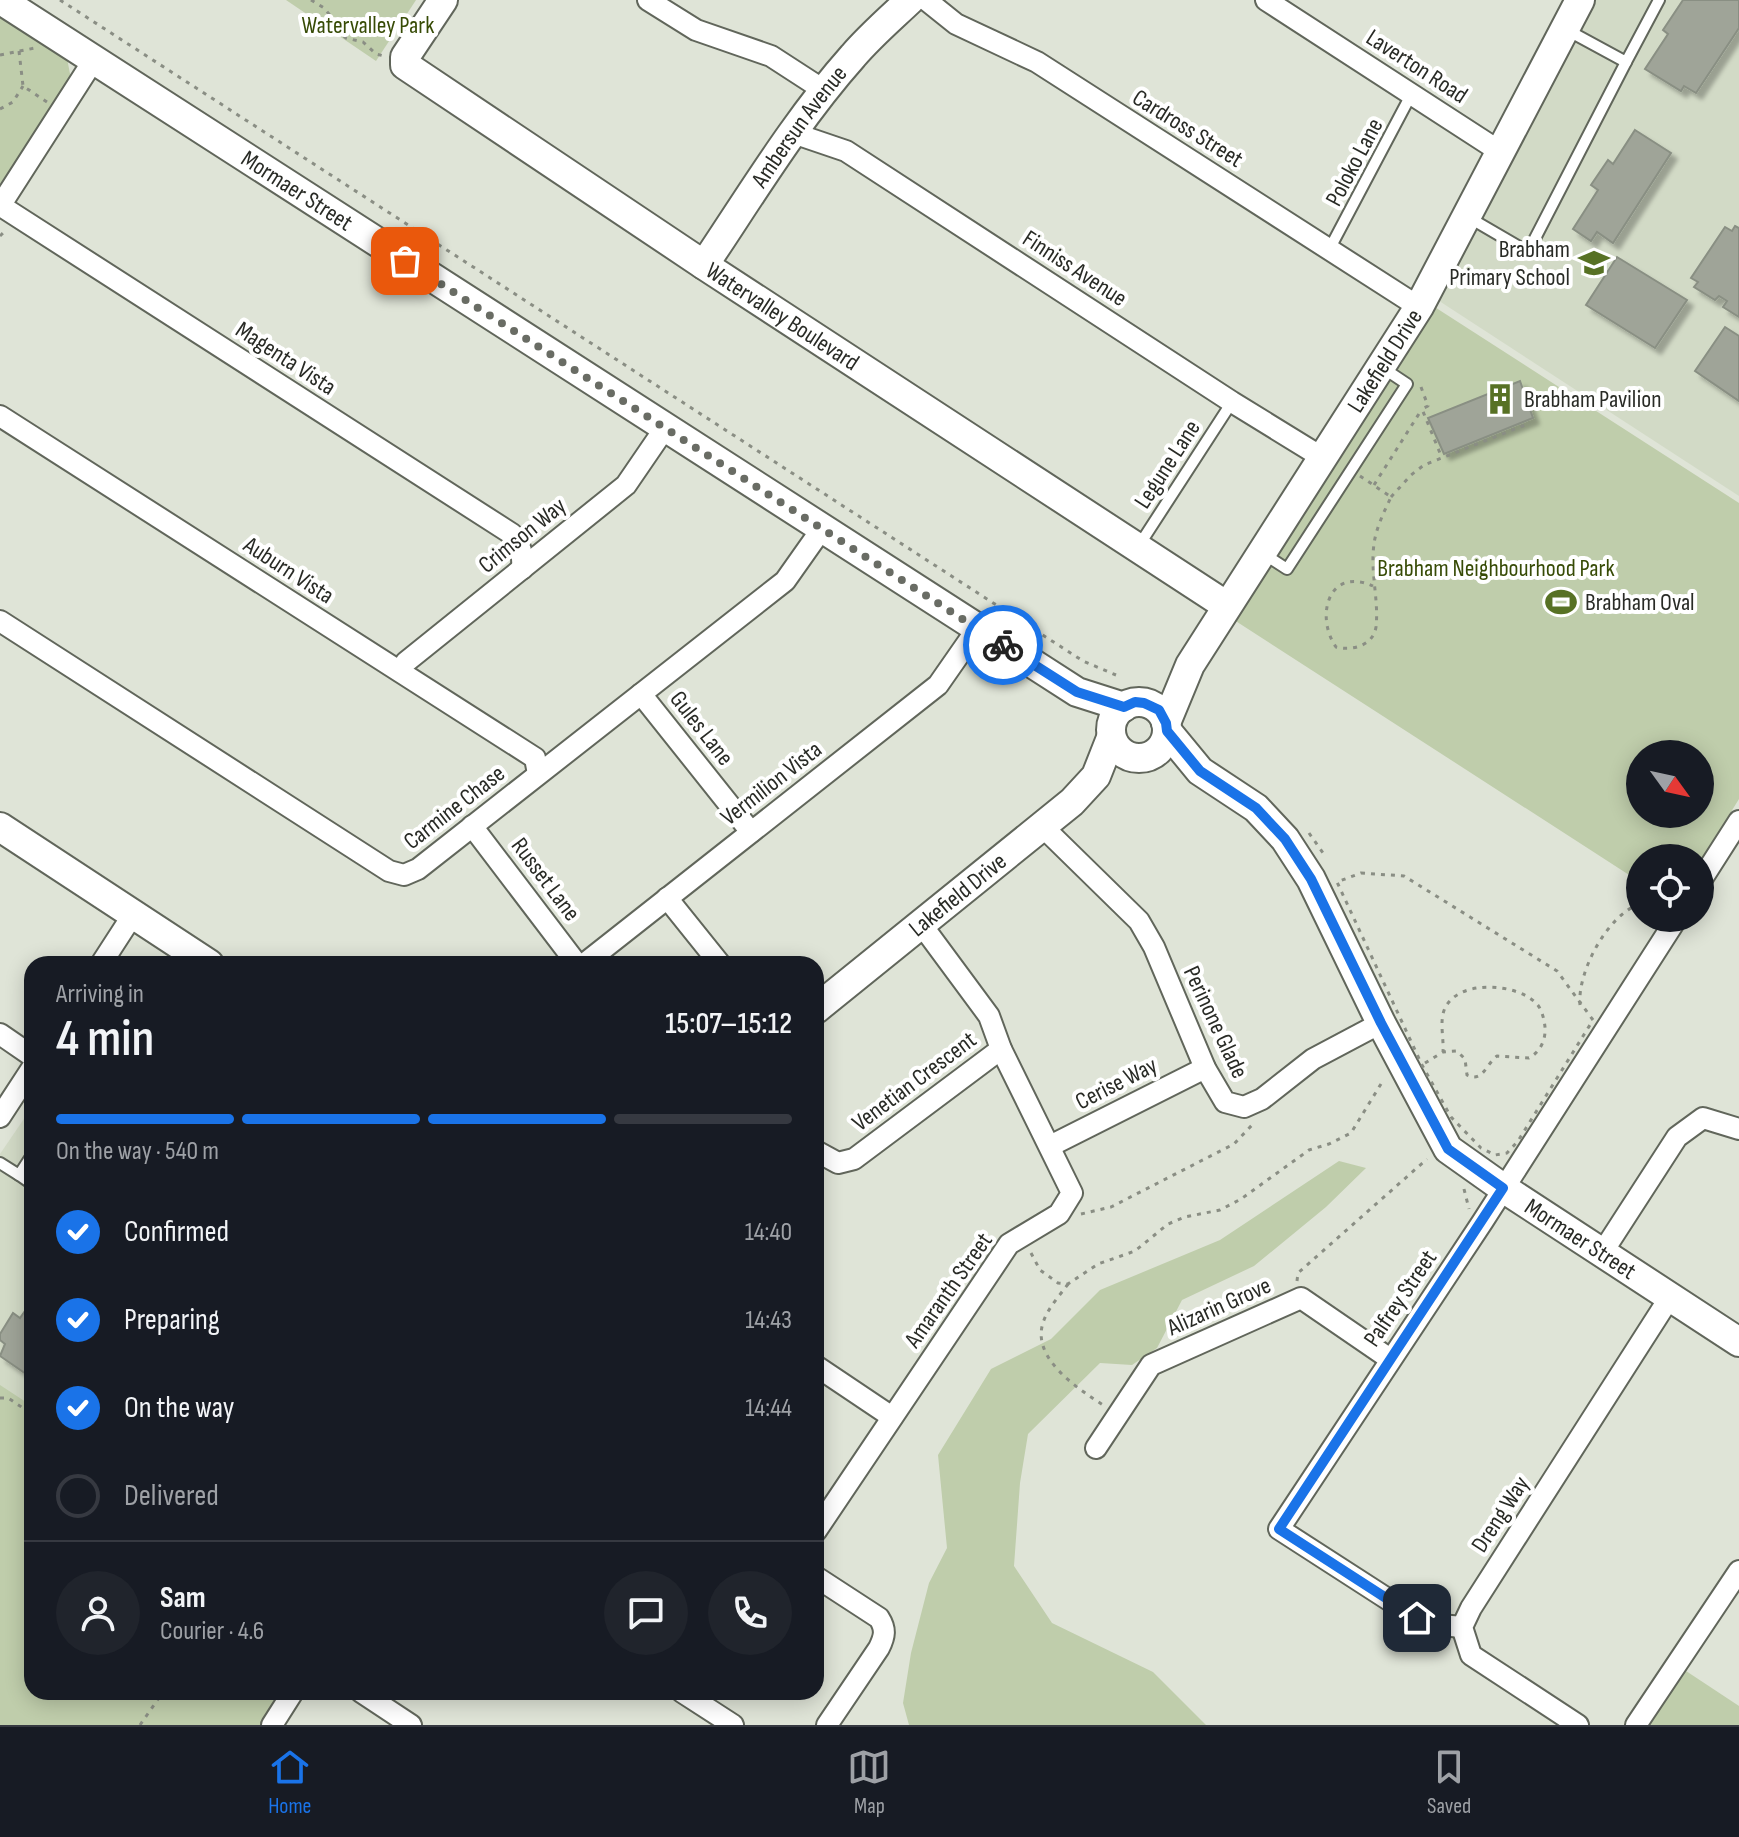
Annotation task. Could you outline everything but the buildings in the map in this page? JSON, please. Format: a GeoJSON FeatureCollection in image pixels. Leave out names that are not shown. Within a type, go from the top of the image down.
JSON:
{"type":"FeatureCollection","features":[{"type":"Feature","properties":{"kind":"street","name":"Mormaer Street"},"geometry":{"type":"LineString","coordinates":[[1,0],[821,530],[1122,719]]}},
{"type":"Feature","properties":{"kind":"street","name":"Watervalley Boulevard"},"geometry":{"type":"LineString","coordinates":[[443,0],[405,57],[405,65],[704,265],[1227,606]]}},
{"type":"Feature","properties":{"kind":"street"},"geometry":{"type":"LineString","coordinates":[[648,0],[696,30],[771,56],[825,91]]}},
{"type":"Feature","properties":{"kind":"street","name":"Ambersun Avenue"},"geometry":{"type":"LineString","coordinates":[[704,265],[825,91],[854,55],[910,0]]}},
{"type":"Feature","properties":{"kind":"street","name":"Cardross Street"},"geometry":{"type":"LineString","coordinates":[[926,0],[956,24],[1037,62],[1419,307]]}},
{"type":"Feature","properties":{"kind":"street","name":"Laverton Road"},"geometry":{"type":"LineString","coordinates":[[1266,0],[1499,151]]}},
{"type":"Feature","properties":{"kind":"street","name":"Lakefield Drive"},"geometry":{"type":"LineString","coordinates":[[1167,727],[1190,665],[1419,307],[1580,0]]}},
{"type":"Feature","properties":{"kind":"street"},"geometry":{"type":"LineString","coordinates":[[0,206],[93,61]]}},
{"type":"Feature","properties":{"kind":"street","name":"Finniss Avenue"},"geometry":{"type":"LineString","coordinates":[[793,133],[846,151],[1323,458]]}},
{"type":"Feature","properties":{"kind":"street","name":"Magenta Vista"},"geometry":{"type":"LineString","coordinates":[[0,206],[512,534],[523,554],[522,569]]}},
{"type":"Feature","properties":{"kind":"street","name":"Auburn Vista"},"geometry":{"type":"LineString","coordinates":[[0,416],[535,758],[538,774]]}},
{"type":"Feature","properties":{"kind":"street","name":"Crimson Way"},"geometry":{"type":"LineString","coordinates":[[400,671],[406,662],[626,485],[665,428]]}},
{"type":"Feature","properties":{"kind":"street","name":"Carmine Chase"},"geometry":{"type":"LineString","coordinates":[[0,621],[389,871],[404,875],[418,869],[785,581],[821,530]]}},
{"type":"Feature","properties":{"kind":"street","name":"Vermilion Vista"},"geometry":{"type":"LineString","coordinates":[[594,956],[938,685],[977,629]]}},
{"type":"Feature","properties":{"kind":"street","name":"Lakefield Drive"},"geometry":{"type":"LineString","coordinates":[[824,1003],[1072,802],[1096,776],[1122,719],[1190,665]]}},
{"type":"Feature","properties":{"kind":"street","name":"Gules Lane"},"geometry":{"type":"LineString","coordinates":[[641,694],[751,832]]}},
{"type":"Feature","properties":{"kind":"street"},"geometry":{"type":"LineString","coordinates":[[1159,710],[1167,727],[1162,746],[1142,758],[1119,751],[1122,719],[1159,710]]}},
{"type":"Feature","properties":{"kind":"street","name":"Mormaer Street"},"geometry":{"type":"LineString","coordinates":[[1167,727],[1200,771],[1256,808],[1285,839],[1311,879],[1381,1023],[1448,1149],[1739,1342]]}},
{"type":"Feature","properties":{"kind":"street","name":"Mormaer Street"},"geometry":{"type":"LineString","coordinates":[[1142,758],[1200,771]]}},
{"type":"Feature","properties":{"kind":"street","name":"Lakefield Drive"},"geometry":{"type":"LineString","coordinates":[[1096,776],[1142,758]]}},
{"type":"Feature","properties":{"kind":"street"},"geometry":{"type":"LineString","coordinates":[[1714,860],[1739,821]]}},
{"type":"Feature","properties":{"kind":"street","name":"Russet Lane"},"geometry":{"type":"LineString","coordinates":[[472,826],[571,956]]}},
{"type":"Feature","properties":{"kind":"street"},"geometry":{"type":"LineString","coordinates":[[0,827],[134,913],[190,956]]}},
{"type":"Feature","properties":{"kind":"street","name":"Perinone Glade"},"geometry":{"type":"LineString","coordinates":[[1043,827],[1139,921],[1154,947],[1205,1068],[1225,1102],[1244,1107],[1262,1099],[1313,1059],[1381,1023]]}},
{"type":"Feature","properties":{"kind":"street"},"geometry":{"type":"LineString","coordinates":[[667,898],[714,956]]}},
{"type":"Feature","properties":{"kind":"street"},"geometry":{"type":"LineString","coordinates":[[106,956],[134,913]]}},
{"type":"Feature","properties":{"kind":"street","name":"Amaranth Street"},"geometry":{"type":"LineString","coordinates":[[824,1519],[1009,1244],[1059,1214],[1072,1193],[1001,1049],[989,1016],[921,924]]}},
{"type":"Feature","properties":{"kind":"street","name":"Palfrey Street"},"geometry":{"type":"LineString","coordinates":[[1462,1627],[1430,1624],[1417,1618],[1279,1529],[1668,932]]}},
{"type":"Feature","properties":{"kind":"street"},"geometry":{"type":"LineString","coordinates":[[0,1034],[24,1050]]}},
{"type":"Feature","properties":{"kind":"street","name":"Venetian Crescent"},"geometry":{"type":"LineString","coordinates":[[824,1155],[838,1163],[854,1159],[1001,1049]]}},
{"type":"Feature","properties":{"kind":"street","name":"Cerise Way"},"geometry":{"type":"LineString","coordinates":[[1050,1146],[1205,1068]]}},
{"type":"Feature","properties":{"kind":"street"},"geometry":{"type":"LineString","coordinates":[[0,1117],[24,1080]]}},
{"type":"Feature","properties":{"kind":"street"},"geometry":{"type":"LineString","coordinates":[[1602,1253],[1677,1137],[1703,1118],[1739,1129]]}},
{"type":"Feature","properties":{"kind":"street","name":"Dreng Way"},"geometry":{"type":"LineString","coordinates":[[1462,1627],[1471,1608],[1670,1297]]}},
{"type":"Feature","properties":{"kind":"street","name":"Alizarin Grove"},"geometry":{"type":"LineString","coordinates":[[1096,1448],[1151,1365],[1301,1298],[1390,1359]]}},
{"type":"Feature","properties":{"kind":"street"},"geometry":{"type":"LineString","coordinates":[[824,1371],[892,1417]]}},
{"type":"Feature","properties":{"kind":"street"},"geometry":{"type":"LineString","coordinates":[[1636,1725],[1732,1598],[1739,1571]]}},
{"type":"Feature","properties":{"kind":"street"},"geometry":{"type":"LineString","coordinates":[[824,1582],[879,1618],[884,1627],[884,1638],[879,1648],[827,1725]]}},
{"type":"Feature","properties":{"kind":"street"},"geometry":{"type":"LineString","coordinates":[[1462,1627],[1471,1655],[1578,1725]]}},
{"type":"Feature","properties":{"kind":"street"},"geometry":{"type":"LineString","coordinates":[[272,1725],[288,1700]]}},
{"type":"Feature","properties":{"kind":"street"},"geometry":{"type":"LineString","coordinates":[[373,1700],[411,1725]]}},
{"type":"Feature","properties":{"kind":"street"},"geometry":{"type":"LineString","coordinates":[[694,1700],[733,1725]]}},
{"type":"Feature","properties":{"kind":"lane"},"geometry":{"type":"LineString","coordinates":[[1467,216],[1528,252],[1659,0]]}},
{"type":"Feature","properties":{"kind":"lane"},"geometry":{"type":"LineString","coordinates":[[1565,29],[1626,62]]}},
{"type":"Feature","properties":{"kind":"lane","name":"Poloko Lane"},"geometry":{"type":"LineString","coordinates":[[1330,248],[1412,93]]}},
{"type":"Feature","properties":{"kind":"lane"},"geometry":{"type":"LineString","coordinates":[[1262,553],[1287,569],[1407,384],[1381,367]]}},
{"type":"Feature","properties":{"kind":"lane","name":"Legune Lane"},"geometry":{"type":"LineString","coordinates":[[1137,549],[1232,402]]}},
{"type":"Feature","properties":{"kind":"lane"},"geometry":{"type":"LineString","coordinates":[[0,1163],[24,1178]]}},
{"type":"Feature","properties":{"kind":"lane"},"geometry":{"type":"LineString","coordinates":[[19,1175],[24,1167]]}},
{"type":"Feature","properties":{"kind":"path"},"geometry":{"type":"LineString","coordinates":[[60,0],[1083,661],[1116,675]]}},
{"type":"Feature","properties":{"kind":"path"},"geometry":{"type":"LineString","coordinates":[[313,0],[333,19],[346,38],[363,42],[376,54],[386,57]]}},
{"type":"Feature","properties":{"kind":"path"},"geometry":{"type":"LineString","coordinates":[[0,55],[40,47]]}},
{"type":"Feature","properties":{"kind":"path"},"geometry":{"type":"LineString","coordinates":[[0,109],[13,102],[23,86],[19,51]]}},
{"type":"Feature","properties":{"kind":"path"},"geometry":{"type":"LineString","coordinates":[[23,86],[51,105]]}},
{"type":"Feature","properties":{"kind":"path"},"geometry":{"type":"LineString","coordinates":[[1374,485],[1422,409],[1428,406],[1419,381]]}},
{"type":"Feature","properties":{"kind":"path"},"geometry":{"type":"LineString","coordinates":[[1422,409],[1442,458]]}},
{"type":"Feature","properties":{"kind":"path"},"geometry":{"type":"LineString","coordinates":[[1373,586],[1360,580],[1349,580],[1337,587],[1327,604],[1326,620],[1336,647],[1347,650],[1359,647],[1368,642],[1376,630],[1374,542],[1391,497],[1424,465],[1530,423]]}},
{"type":"Feature","properties":{"kind":"path"},"geometry":{"type":"LineString","coordinates":[[1351,470],[1391,497]]}},
{"type":"Feature","properties":{"kind":"path"},"geometry":{"type":"LineString","coordinates":[[1361,873],[1404,876],[1557,971],[1593,1020],[1518,1141],[1507,1153],[1495,1155],[1481,1148],[1451,1117],[1422,1065],[1337,882],[1361,873]]}},
{"type":"Feature","properties":{"kind":"path"},"geometry":{"type":"LineString","coordinates":[[1580,1006],[1579,994],[1586,963],[1609,929],[1626,912]]}},
{"type":"Feature","properties":{"kind":"path"},"geometry":{"type":"LineString","coordinates":[[1422,1065],[1443,1052],[1457,1051],[1465,1059],[1467,1075],[1478,1077],[1497,1056],[1519,1059],[1534,1055],[1544,1041],[1543,1018],[1535,1002],[1513,991],[1487,988],[1456,995],[1445,1008],[1443,1016],[1443,1052]]}},
{"type":"Feature","properties":{"kind":"path"},"geometry":{"type":"LineString","coordinates":[[1118,1415],[1079,1389],[1059,1371],[1045,1351],[1040,1334],[1044,1318],[1068,1284],[1098,1264],[1135,1251],[1168,1224],[1220,1210],[1241,1199],[1309,1150],[1351,1133],[1385,1077],[1392,1090]]}},
{"type":"Feature","properties":{"kind":"path"},"geometry":{"type":"LineString","coordinates":[[1073,1216],[1111,1207],[1234,1144],[1261,1116]]}},
{"type":"Feature","properties":{"kind":"path"},"geometry":{"type":"LineString","coordinates":[[1297,1289],[1298,1273],[1432,1154]]}},
{"type":"Feature","properties":{"kind":"path"},"geometry":{"type":"LineString","coordinates":[[1463,1187],[1470,1213]]}},
{"type":"Feature","properties":{"kind":"path"},"geometry":{"type":"LineString","coordinates":[[1022,1235],[1040,1270],[1058,1283],[1068,1284]]}},
{"type":"Feature","properties":{"kind":"path"},"geometry":{"type":"LineString","coordinates":[[1239,1304],[1265,1292],[1276,1297]]}},
{"type":"Feature","properties":{"kind":"path"},"geometry":{"type":"LineString","coordinates":[[0,1398],[8,1398],[24,1409]]}},
{"type":"Feature","properties":{"kind":"path"},"geometry":{"type":"LineString","coordinates":[[140,1725],[157,1700]]}},
{"type":"Feature","properties":{"kind":"shaded area","name":"Brabham Primary School"},"geometry":{"type":"Polygon","coordinates":[[[1595,0],[1739,0],[1739,496],[1430,295],[1595,0]]]}},
{"type":"Feature","properties":{"kind":"shaded area"},"geometry":{"type":"Polygon","coordinates":[[[24,1119],[24,1405],[0,1390],[0,1154],[24,1119]]]}},
{"type":"Feature","properties":{"kind":"green space","name":"Watervalley Park"},"geometry":{"type":"Polygon","coordinates":[[[286,0],[416,0],[376,61],[286,0]]]}},
{"type":"Feature","properties":{"kind":"green space"},"geometry":{"type":"Polygon","coordinates":[[[6,16],[66,53],[71,79],[0,184],[0,18],[6,16]]]}},
{"type":"Feature","properties":{"kind":"green space","name":"Brabham Neighbourhood Park"},"geometry":{"type":"Polygon","coordinates":[[[1430,304],[1739,503],[1739,799],[1711,844],[1626,844],[1626,873],[1231,618],[1430,304]]]}},
{"type":"Feature","properties":{"kind":"green space"},"geometry":{"type":"Polygon","coordinates":[[[1339,1161],[1366,1168],[1326,1207],[1254,1266],[1182,1300],[1157,1348],[1132,1365],[1100,1363],[1028,1434],[1020,1483],[1014,1566],[1052,1623],[1153,1672],[1206,1725],[909,1725],[903,1703],[911,1653],[929,1583],[947,1548],[938,1455],[991,1369],[1051,1339],[1100,1290],[1220,1240],[1339,1161]]]}},
{"type":"Feature","properties":{"kind":"green space"},"geometry":{"type":"Polygon","coordinates":[[[0,1385],[24,1401],[24,1700],[288,1700],[272,1725],[0,1725],[0,1385]]]}},
{"type":"Feature","properties":{"kind":"green space"},"geometry":{"type":"Polygon","coordinates":[[[1683,1669],[1739,1706],[1739,1725],[1647,1725],[1683,1669]]]}},
{"type":"Feature","properties":{"kind":"way so far"},"geometry":{"type":"LineString","coordinates":[[405,261],[1003,645]]}},
{"type":"Feature","properties":{"kind":"place","name":"Brabham Primary School"},"geometry":{"type":"Point","coordinates":[1594,263]}},
{"type":"Feature","properties":{"kind":"place","name":"Brabham Pavilion"},"geometry":{"type":"Point","coordinates":[1500,399]}},
{"type":"Feature","properties":{"kind":"place","name":"Brabham Oval"},"geometry":{"type":"Point","coordinates":[1561,602]}},
{"type":"Feature","properties":{"kind":"route"},"geometry":{"type":"LineString","coordinates":[[1003,645],[1077,692],[1124,707],[1135,702],[1152,705],[1163,716],[1167,731],[1200,771],[1256,808],[1285,839],[1311,879],[1381,1023],[1448,1149],[1503,1188],[1279,1529],[1417,1618]]}}]}
